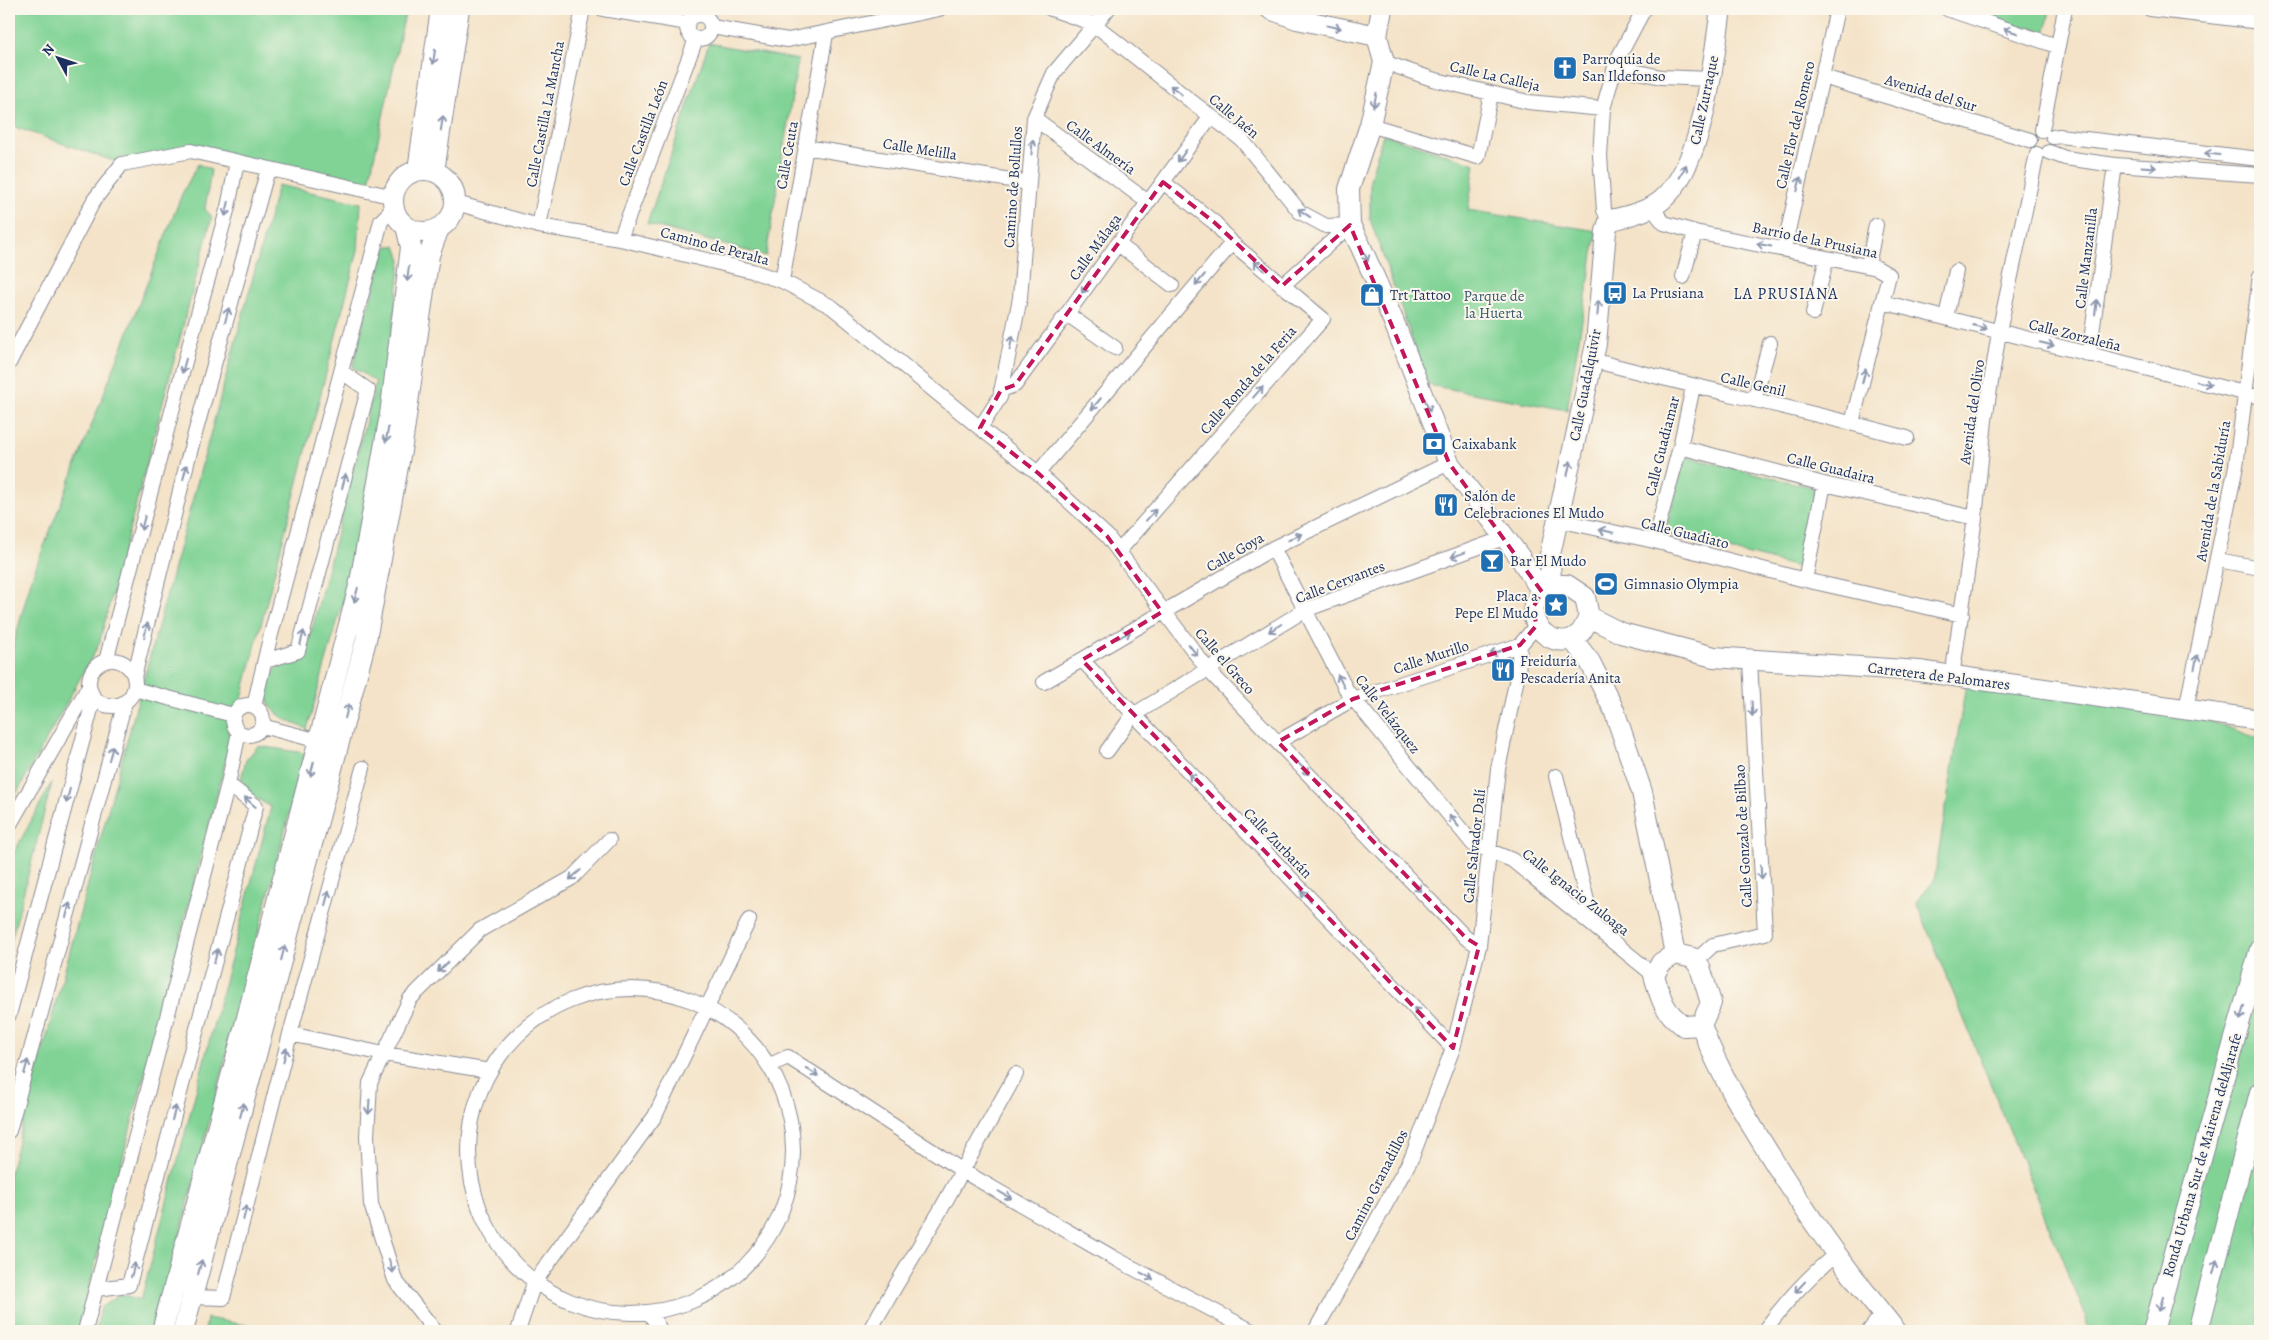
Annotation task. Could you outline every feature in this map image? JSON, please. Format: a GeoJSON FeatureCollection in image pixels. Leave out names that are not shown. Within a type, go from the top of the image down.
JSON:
{"type":"FeatureCollection","features":[{"type":"Feature","properties":{"kind":"street"},"geometry":{"type":"LineString","coordinates":[[426,171],[441,9]]}},
{"type":"Feature","properties":{"kind":"street"},"geometry":{"type":"LineString","coordinates":[[426,171],[459,9]]}},
{"type":"Feature","properties":{"kind":"street","name":"Calle Castilla La Mancha"},"geometry":{"type":"LineString","coordinates":[[539,226],[583,9]]}},
{"type":"Feature","properties":{"kind":"street"},"geometry":{"type":"LineString","coordinates":[[603,9],[688,23]]}},
{"type":"Feature","properties":{"kind":"street"},"geometry":{"type":"LineString","coordinates":[[708,17],[708,36],[696,40],[688,31],[688,23],[695,15],[708,17],[788,40],[826,34],[939,9]]}},
{"type":"Feature","properties":{"kind":"street","name":"Calle Jaén"},"geometry":{"type":"LineString","coordinates":[[1051,9],[1094,24],[1242,140],[1300,212],[1326,226],[1350,225]]}},
{"type":"Feature","properties":{"kind":"street","name":"Camino de Bollullos"},"geometry":{"type":"LineString","coordinates":[[1001,390],[1020,298],[1034,118],[1054,73],[1108,9]]}},
{"type":"Feature","properties":{"kind":"street"},"geometry":{"type":"LineString","coordinates":[[1270,9],[1297,19],[1377,36]]}},
{"type":"Feature","properties":{"kind":"street"},"geometry":{"type":"LineString","coordinates":[[1382,9],[1377,36],[1384,62],[1370,125],[1349,190],[1350,225],[1362,247],[1393,320],[1449,463],[1504,538],[1547,588]]}},
{"type":"Feature","properties":{"kind":"street","name":"Calle Guadalquivir"},"geometry":{"type":"LineString","coordinates":[[1547,588],[1550,555],[1596,344],[1606,231],[1609,221],[1604,210],[1600,156],[1603,108],[1615,67],[1644,9]]}},
{"type":"Feature","properties":{"kind":"street","name":"Calle Zurraque"},"geometry":{"type":"LineString","coordinates":[[1651,207],[1663,200],[1678,181],[1698,141],[1721,9]]}},
{"type":"Feature","properties":{"kind":"street","name":"Calle Flor del Romero"},"geometry":{"type":"LineString","coordinates":[[1784,249],[1837,9]]}},
{"type":"Feature","properties":{"kind":"street"},"geometry":{"type":"LineString","coordinates":[[1946,9],[2057,46]]}},
{"type":"Feature","properties":{"kind":"street"},"geometry":{"type":"LineString","coordinates":[[2043,153],[2053,148],[2048,134],[2057,46],[2064,9]]}},
{"type":"Feature","properties":{"kind":"street"},"geometry":{"type":"LineString","coordinates":[[2150,9],[2260,22]]}},
{"type":"Feature","properties":{"kind":"street","name":"Calle Ceuta"},"geometry":{"type":"LineString","coordinates":[[782,281],[826,34]]}},
{"type":"Feature","properties":{"kind":"street","name":"Calle Castilla León"},"geometry":{"type":"LineString","coordinates":[[620,239],[696,40]]}},
{"type":"Feature","properties":{"kind":"street","name":"Calle La Calleja"},"geometry":{"type":"LineString","coordinates":[[1384,62],[1432,79],[1491,94],[1537,103],[1603,108]]}},
{"type":"Feature","properties":{"kind":"street"},"geometry":{"type":"LineString","coordinates":[[1615,67],[1661,77],[1710,79]]}},
{"type":"Feature","properties":{"kind":"street","name":"Avenida del Sur"},"geometry":{"type":"LineString","coordinates":[[1823,77],[2030,140]]}},
{"type":"Feature","properties":{"kind":"street"},"geometry":{"type":"LineString","coordinates":[[1370,125],[1478,157],[1491,94]]}},
{"type":"Feature","properties":{"kind":"street","name":"Calle Málaga"},"geometry":{"type":"LineString","coordinates":[[1001,390],[1015,385],[1210,116]]}},
{"type":"Feature","properties":{"kind":"street","name":"Calle Almería"},"geometry":{"type":"LineString","coordinates":[[1034,118],[1148,202]]}},
{"type":"Feature","properties":{"kind":"street"},"geometry":{"type":"LineString","coordinates":[[2260,159],[2059,136],[2036,131],[2030,140],[2030,146],[2043,153],[2065,158],[2114,165],[2260,175]]}},
{"type":"Feature","properties":{"kind":"street","name":"Calle Melilla"},"geometry":{"type":"LineString","coordinates":[[805,147],[1029,183]]}},
{"type":"Feature","properties":{"kind":"street"},"geometry":{"type":"LineString","coordinates":[[9,363],[94,200],[122,164],[190,151],[268,169],[394,203]]}},
{"type":"Feature","properties":{"kind":"street","name":"Avenida del Olivo"},"geometry":{"type":"LineString","coordinates":[[1952,677],[1962,615],[1999,332],[2043,153]]}},
{"type":"Feature","properties":{"kind":"street"},"geometry":{"type":"LineString","coordinates":[[9,1015],[92,692],[90,678],[94,670],[106,661],[228,207],[237,162]]}},
{"type":"Feature","properties":{"kind":"street","name":"Calle Manzanilla"},"geometry":{"type":"LineString","coordinates":[[2089,355],[2114,165]]}},
{"type":"Feature","properties":{"kind":"street"},"geometry":{"type":"LineString","coordinates":[[10,1121],[125,702],[134,683],[191,450],[268,169]]}},
{"type":"Feature","properties":{"kind":"street"},"geometry":{"type":"LineString","coordinates":[[254,706],[381,221],[394,203],[402,180],[426,171],[450,183],[456,202],[453,213],[447,222],[439,228],[422,232],[406,226],[401,221],[394,203]]}},
{"type":"Feature","properties":{"kind":"street","name":"Calle Ronda de la Feria"},"geometry":{"type":"LineString","coordinates":[[1119,551],[1323,319],[1232,243],[1214,223],[1163,182]]}},
{"type":"Feature","properties":{"kind":"street","name":"Camino de Peralta"},"geometry":{"type":"LineString","coordinates":[[456,202],[539,226],[620,239],[752,270],[782,281],[832,307],[980,428]]}},
{"type":"Feature","properties":{"kind":"street"},"geometry":{"type":"LineString","coordinates":[[1609,221],[1651,207]]}},
{"type":"Feature","properties":{"kind":"street","name":"Barrio de la Prusiana"},"geometry":{"type":"LineString","coordinates":[[1651,207],[1664,223],[1695,232],[1877,268],[1888,275],[1852,423]]}},
{"type":"Feature","properties":{"kind":"street"},"geometry":{"type":"LineString","coordinates":[[1282,286],[1350,225]]}},
{"type":"Feature","properties":{"kind":"street"},"geometry":{"type":"LineString","coordinates":[[1868,266],[1876,225]]}},
{"type":"Feature","properties":{"kind":"street"},"geometry":{"type":"LineString","coordinates":[[162,1331],[360,582],[390,415],[412,247],[406,226]]}},
{"type":"Feature","properties":{"kind":"street"},"geometry":{"type":"LineString","coordinates":[[183,1331],[366,640],[402,445],[429,255],[439,228]]}},
{"type":"Feature","properties":{"kind":"street"},"geometry":{"type":"LineString","coordinates":[[1683,277],[1695,232]]}},
{"type":"Feature","properties":{"kind":"street"},"geometry":{"type":"LineString","coordinates":[[1038,473],[1232,243]]}},
{"type":"Feature","properties":{"kind":"street"},"geometry":{"type":"LineString","coordinates":[[1118,244],[1172,285]]}},
{"type":"Feature","properties":{"kind":"street"},"geometry":{"type":"LineString","coordinates":[[1813,313],[1827,258]]}},
{"type":"Feature","properties":{"kind":"street"},"geometry":{"type":"LineString","coordinates":[[1946,317],[1956,271]]}},
{"type":"Feature","properties":{"kind":"street","name":"Avenida de la Sabiduría"},"geometry":{"type":"LineString","coordinates":[[2186,709],[2236,466],[2260,276]]}},
{"type":"Feature","properties":{"kind":"street","name":"Calle Zorzaleña"},"geometry":{"type":"LineString","coordinates":[[1882,302],[2260,397]]}},
{"type":"Feature","properties":{"kind":"street"},"geometry":{"type":"LineString","coordinates":[[1067,314],[1115,348]]}},
{"type":"Feature","properties":{"kind":"street"},"geometry":{"type":"LineString","coordinates":[[1754,400],[1770,342]]}},
{"type":"Feature","properties":{"kind":"street","name":"Calle Genil"},"geometry":{"type":"LineString","coordinates":[[1592,360],[1693,387],[1852,423],[1907,438]]}},
{"type":"Feature","properties":{"kind":"street"},"geometry":{"type":"LineString","coordinates":[[265,661],[298,650],[368,390],[342,372]]}},
{"type":"Feature","properties":{"kind":"street","name":"Calle Guadiamar"},"geometry":{"type":"LineString","coordinates":[[1654,541],[1680,447],[1693,387]]}},
{"type":"Feature","properties":{"kind":"street"},"geometry":{"type":"LineString","coordinates":[[980,428],[1000,397],[1001,390]]}},
{"type":"Feature","properties":{"kind":"street","name":"Calle el Greco"},"geometry":{"type":"LineString","coordinates":[[980,428],[1038,473],[1107,536],[1162,612],[1208,670],[1466,938],[1479,946]]}},
{"type":"Feature","properties":{"kind":"street","name":"Calle Guadaira"},"geometry":{"type":"LineString","coordinates":[[1680,447],[1824,484],[1975,518]]}},
{"type":"Feature","properties":{"kind":"street","name":"Calle Goya"},"geometry":{"type":"LineString","coordinates":[[1044,682],[1273,548],[1449,463]]}},
{"type":"Feature","properties":{"kind":"street"},"geometry":{"type":"LineString","coordinates":[[1805,580],[1824,484]]}},
{"type":"Feature","properties":{"kind":"street","name":"Calle Guadiato"},"geometry":{"type":"LineString","coordinates":[[1558,520],[1654,541],[1805,580],[1962,615]]}},
{"type":"Feature","properties":{"kind":"street","name":"Calle Cervantes"},"geometry":{"type":"LineString","coordinates":[[1107,751],[1133,715],[1304,610],[1504,538]]}},
{"type":"Feature","properties":{"kind":"street","name":"Calle Velázquez"},"geometry":{"type":"LineString","coordinates":[[1273,548],[1346,691],[1473,844],[1490,852]]}},
{"type":"Feature","properties":{"kind":"street"},"geometry":{"type":"LineString","coordinates":[[2218,560],[2260,568]]}},
{"type":"Feature","properties":{"kind":"street"},"geometry":{"type":"LineString","coordinates":[[1580,630],[1560,641],[1547,637],[1536,626],[1534,606],[1547,588],[1567,585],[1584,597],[1580,630],[1590,662],[1614,710],[1642,792],[1671,962],[1662,1000],[1670,1016],[1684,1026],[1701,1024]]}},
{"type":"Feature","properties":{"kind":"street"},"geometry":{"type":"LineString","coordinates":[[1520,645],[1536,626]]}},
{"type":"Feature","properties":{"kind":"street","name":"Carretera de Palomares"},"geometry":{"type":"LineString","coordinates":[[1580,630],[1620,633],[1714,657],[1750,661],[1919,671],[2259,721]]}},
{"type":"Feature","properties":{"kind":"street","name":"Calle Murillo"},"geometry":{"type":"LineString","coordinates":[[1278,742],[1353,699],[1520,645]]}},
{"type":"Feature","properties":{"kind":"street","name":"Calle Salvador Dalí"},"geometry":{"type":"LineString","coordinates":[[1452,1048],[1479,946],[1498,769],[1518,673],[1520,645]]}},
{"type":"Feature","properties":{"kind":"street","name":"Calle Zurbarán"},"geometry":{"type":"LineString","coordinates":[[1082,660],[1452,1048]]}},
{"type":"Feature","properties":{"kind":"street"},"geometry":{"type":"LineString","coordinates":[[106,661],[122,662],[128,667],[134,683]]}},
{"type":"Feature","properties":{"kind":"street","name":"Calle Gonzalo de Bilbao"},"geometry":{"type":"LineString","coordinates":[[1671,962],[1702,955],[1713,945],[1765,933],[1750,661]]}},
{"type":"Feature","properties":{"kind":"street"},"geometry":{"type":"LineString","coordinates":[[134,683],[234,715]]}},
{"type":"Feature","properties":{"kind":"street"},"geometry":{"type":"LineString","coordinates":[[92,692],[105,705],[112,706],[125,702]]}},
{"type":"Feature","properties":{"kind":"street"},"geometry":{"type":"LineString","coordinates":[[9,826],[92,692]]}},
{"type":"Feature","properties":{"kind":"street"},"geometry":{"type":"LineString","coordinates":[[241,706],[254,706],[262,714],[262,726],[256,733],[248,735],[239,732],[234,726],[234,715],[241,706]]}},
{"type":"Feature","properties":{"kind":"street"},"geometry":{"type":"LineString","coordinates":[[262,726],[319,741]]}},
{"type":"Feature","properties":{"kind":"street"},"geometry":{"type":"LineString","coordinates":[[85,1331],[228,784],[239,732]]}},
{"type":"Feature","properties":{"kind":"street"},"geometry":{"type":"LineString","coordinates":[[192,1297],[223,1298],[290,1034],[363,768]]}},
{"type":"Feature","properties":{"kind":"street"},"geometry":{"type":"LineString","coordinates":[[1556,776],[1594,925]]}},
{"type":"Feature","properties":{"kind":"street"},"geometry":{"type":"LineString","coordinates":[[96,1288],[129,1285],[256,806],[228,784]]}},
{"type":"Feature","properties":{"kind":"street"},"geometry":{"type":"LineString","coordinates":[[435,1331],[395,1280],[371,1204],[367,1136],[370,1083],[410,999],[480,930],[572,878],[609,840]]}},
{"type":"Feature","properties":{"kind":"street","name":"Calle Ignacio Zuloaga"},"geometry":{"type":"LineString","coordinates":[[1490,852],[1512,860],[1639,962],[1671,962]]}},
{"type":"Feature","properties":{"kind":"street"},"geometry":{"type":"LineString","coordinates":[[518,1331],[534,1283],[655,1116],[706,1006],[749,920]]}},
{"type":"Feature","properties":{"kind":"street","name":"Ronda Urbana Sur de Mairena delAljarafe"},"geometry":{"type":"LineString","coordinates":[[2153,1331],[2260,949]]}},
{"type":"Feature","properties":{"kind":"street"},"geometry":{"type":"LineString","coordinates":[[1671,962],[1700,967],[1711,1003],[1701,1024],[1714,1059],[1756,1134],[1836,1254],[1896,1331]]}},
{"type":"Feature","properties":{"kind":"street"},"geometry":{"type":"LineString","coordinates":[[637,988],[681,996],[706,1006],[742,1031],[770,1065],[791,1115],[794,1169],[778,1222],[747,1266],[703,1298],[650,1314],[610,1314],[570,1303],[534,1283],[524,1275],[495,1242],[476,1201],[468,1157],[473,1113],[490,1071],[517,1036],[552,1009],[593,993],[637,988]]}},
{"type":"Feature","properties":{"kind":"street"},"geometry":{"type":"LineString","coordinates":[[290,1034],[384,1054],[490,1071]]}},
{"type":"Feature","properties":{"kind":"street","name":"Camino Granadillos"},"geometry":{"type":"LineString","coordinates":[[1315,1331],[1412,1157],[1452,1048]]}},
{"type":"Feature","properties":{"kind":"street"},"geometry":{"type":"LineString","coordinates":[[770,1065],[788,1057],[963,1171],[1114,1258],[1226,1326],[1252,1331]]}},
{"type":"Feature","properties":{"kind":"street"},"geometry":{"type":"LineString","coordinates":[[869,1331],[963,1171],[1016,1074]]}},
{"type":"Feature","properties":{"kind":"street"},"geometry":{"type":"LineString","coordinates":[[2198,1331],[2260,1092]]}},
{"type":"Feature","properties":{"kind":"street"},"geometry":{"type":"LineString","coordinates":[[1764,1331],[1782,1306],[1810,1276],[1836,1254]]}},
{"type":"Feature","properties":{"kind":"street"},"geometry":{"type":"LineString","coordinates":[[650,1314],[660,1331]]}},
{"type":"Feature","properties":{"kind":"street"},"geometry":{"type":"LineString","coordinates":[[1869,1331],[1882,1314]]}},
{"type":"Feature","properties":{"kind":"highlighted area"},"geometry":{"type":"Polygon","coordinates":[[[1163,182],[1215,223],[1282,286],[1350,225],[1449,463],[1542,592],[1534,606],[1536,626],[1520,645],[1353,699],[1278,742],[1466,938],[1479,946],[1453,1048],[1082,660],[1162,612],[1107,536],[1038,473],[980,428],[1001,390],[1015,385],[1163,182]]]}},
{"type":"Feature","properties":{"kind":"green space"},"geometry":{"type":"Polygon","coordinates":[[[9,9],[406,9],[367,191],[191,151],[122,164],[9,125],[9,9]]]}},
{"type":"Feature","properties":{"kind":"green space"},"geometry":{"type":"Polygon","coordinates":[[[1963,9],[2050,9],[2045,36],[1963,9]]]}},
{"type":"Feature","properties":{"kind":"green space"},"geometry":{"type":"Polygon","coordinates":[[[709,43],[798,60],[766,256],[647,224],[709,43]]]}},
{"type":"Feature","properties":{"kind":"green space","name":"Parque de la Huerta"},"geometry":{"type":"Polygon","coordinates":[[[1383,134],[1475,164],[1468,210],[1597,231],[1567,410],[1428,385],[1370,219],[1370,180],[1383,134]]]}},
{"type":"Feature","properties":{"kind":"green space"},"geometry":{"type":"Polygon","coordinates":[[[198,164],[211,170],[205,209],[212,217],[99,644],[9,807],[9,661],[32,577],[182,194],[198,164]]]}},
{"type":"Feature","properties":{"kind":"green space"},"geometry":{"type":"Polygon","coordinates":[[[278,185],[361,203],[358,250],[78,1331],[9,1331],[9,1175],[278,185]]]}},
{"type":"Feature","properties":{"kind":"green space"},"geometry":{"type":"Polygon","coordinates":[[[387,246],[396,246],[401,260],[384,401],[354,562],[307,729],[276,713],[267,698],[267,686],[272,674],[281,665],[304,660],[376,382],[353,367],[364,319],[387,246]]]}},
{"type":"Feature","properties":{"kind":"green space"},"geometry":{"type":"Polygon","coordinates":[[[1684,456],[1815,488],[1798,567],[1665,534],[1684,456]]]}},
{"type":"Feature","properties":{"kind":"green space"},"geometry":{"type":"Polygon","coordinates":[[[1967,678],[2171,707],[2260,739],[2260,1331],[2088,1331],[2086,1317],[1916,902],[1934,881],[1967,678]]]}},
{"type":"Feature","properties":{"kind":"green space"},"geometry":{"type":"Polygon","coordinates":[[[258,746],[305,753],[155,1331],[96,1331],[101,1307],[122,1294],[141,1300],[271,807],[256,798],[241,779],[246,760],[258,746]]]}},
{"type":"Feature","properties":{"kind":"green space"},"geometry":{"type":"Polygon","coordinates":[[[52,782],[9,949],[9,862],[52,782]]]}},
{"type":"Feature","properties":{"kind":"green space"},"geometry":{"type":"Polygon","coordinates":[[[207,1318],[279,1331],[205,1331],[207,1318]]]}},
{"type":"Feature","properties":{"kind":"place","name":"Parroquia de San Ildefonso"},"geometry":{"type":"Point","coordinates":[1565,68]}},
{"type":"Feature","properties":{"kind":"place","name":"La Prusiana"},"geometry":{"type":"Point","coordinates":[1615,293]}},
{"type":"Feature","properties":{"kind":"place","name":"Trt Tattoo"},"geometry":{"type":"Point","coordinates":[1372,295]}},
{"type":"Feature","properties":{"kind":"place","name":"Caixabank"},"geometry":{"type":"Point","coordinates":[1434,444]}},
{"type":"Feature","properties":{"kind":"place","name":"Salón de Celebraciones El Mudo"},"geometry":{"type":"Point","coordinates":[1446,505]}},
{"type":"Feature","properties":{"kind":"place","name":"Bar El Mudo"},"geometry":{"type":"Point","coordinates":[1492,561]}},
{"type":"Feature","properties":{"kind":"place","name":"Gimnasio Olympia"},"geometry":{"type":"Point","coordinates":[1606,584]}},
{"type":"Feature","properties":{"kind":"place","name":"Placa a Pepe El Mudo"},"geometry":{"type":"Point","coordinates":[1556,605]}},
{"type":"Feature","properties":{"kind":"place","name":"Freiduría Pescadería Anita"},"geometry":{"type":"Point","coordinates":[1503,670]}},
{"type":"Feature","properties":{"kind":"district","name":"LA PRUSIANA"},"geometry":{"type":"Point","coordinates":[1786,293]}}]}
